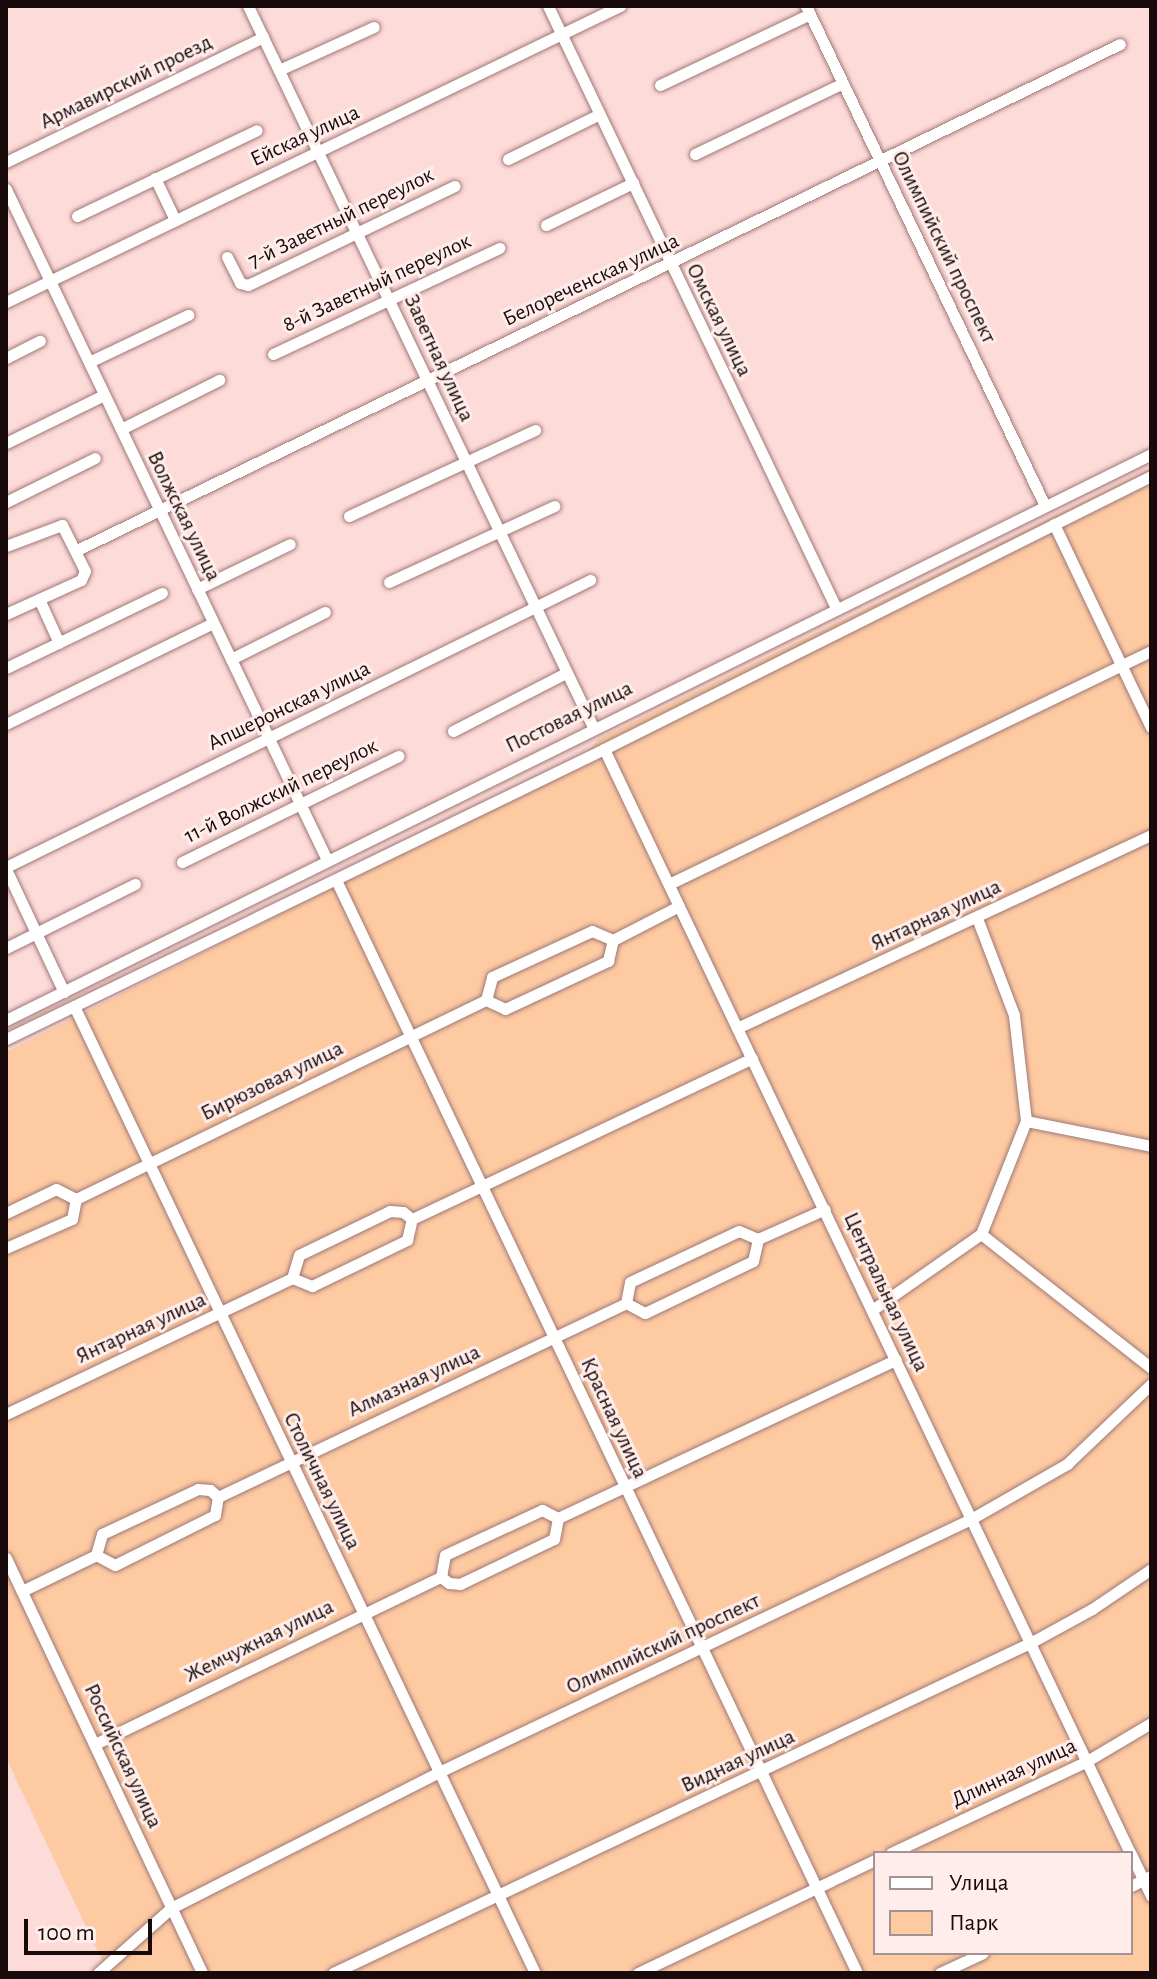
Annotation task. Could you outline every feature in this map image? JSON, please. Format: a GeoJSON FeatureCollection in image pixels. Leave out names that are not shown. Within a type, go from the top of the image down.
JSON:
{"type":"FeatureCollection","features":[{"type":"Feature","properties":{"kind":"street","name":"Заветная улица"},"geometry":{"type":"LineString","coordinates":[[248,6],[593,727]]}},
{"type":"Feature","properties":{"kind":"street","name":"Омская улица"},"geometry":{"type":"LineString","coordinates":[[548,6],[836,608]]}},
{"type":"Feature","properties":{"kind":"street","name":"Ейская улица"},"geometry":{"type":"LineString","coordinates":[[6,302],[620,6]]}},
{"type":"Feature","properties":{"kind":"street","name":"Олимпийский проспект"},"geometry":{"type":"LineString","coordinates":[[808,10],[1045,506]]}},
{"type":"Feature","properties":{"kind":"street"},"geometry":{"type":"LineString","coordinates":[[660,85],[808,10]]}},
{"type":"Feature","properties":{"kind":"street"},"geometry":{"type":"LineString","coordinates":[[279,70],[374,27]]}},
{"type":"Feature","properties":{"kind":"street","name":"Армавирский проезд"},"geometry":{"type":"LineString","coordinates":[[6,162],[263,37]]}},
{"type":"Feature","properties":{"kind":"street","name":"Белореченская улица"},"geometry":{"type":"LineString","coordinates":[[77,550],[671,265],[1120,44]]}},
{"type":"Feature","properties":{"kind":"street"},"geometry":{"type":"LineString","coordinates":[[695,154],[843,83]]}},
{"type":"Feature","properties":{"kind":"street"},"geometry":{"type":"LineString","coordinates":[[508,159],[600,114]]}},
{"type":"Feature","properties":{"kind":"street"},"geometry":{"type":"LineString","coordinates":[[77,216],[257,130]]}},
{"type":"Feature","properties":{"kind":"street"},"geometry":{"type":"LineString","coordinates":[[155,178],[175,220]]}},
{"type":"Feature","properties":{"kind":"street"},"geometry":{"type":"LineString","coordinates":[[546,225],[633,183]]}},
{"type":"Feature","properties":{"kind":"street","name":"7-й Заветный переулок"},"geometry":{"type":"LineString","coordinates":[[227,257],[243,285],[355,230],[455,186]]}},
{"type":"Feature","properties":{"kind":"street","name":"Волжская улица"},"geometry":{"type":"LineString","coordinates":[[6,189],[327,860]]}},
{"type":"Feature","properties":{"kind":"street","name":"8-й Заветный переулок"},"geometry":{"type":"LineString","coordinates":[[273,354],[499,248]]}},
{"type":"Feature","properties":{"kind":"street"},"geometry":{"type":"LineString","coordinates":[[89,362],[188,315]]}},
{"type":"Feature","properties":{"kind":"street"},"geometry":{"type":"LineString","coordinates":[[6,358],[40,341]]}},
{"type":"Feature","properties":{"kind":"street"},"geometry":{"type":"LineString","coordinates":[[121,429],[219,380]]}},
{"type":"Feature","properties":{"kind":"street"},"geometry":{"type":"LineString","coordinates":[[6,443],[104,395]]}},
{"type":"Feature","properties":{"kind":"street"},"geometry":{"type":"LineString","coordinates":[[349,516],[535,430]]}},
{"type":"Feature","properties":{"kind":"street","name":"Постовая улица"},"geometry":{"type":"LineString","coordinates":[[6,1020],[593,727],[1151,454]]}},
{"type":"Feature","properties":{"kind":"street"},"geometry":{"type":"LineString","coordinates":[[6,502],[95,458]]}},
{"type":"Feature","properties":{"kind":"street","name":"Постовая улица"},"geometry":{"type":"LineString","coordinates":[[6,1039],[604,749],[1151,476]]}},
{"type":"Feature","properties":{"kind":"street"},"geometry":{"type":"LineString","coordinates":[[389,582],[554,506]]}},
{"type":"Feature","properties":{"kind":"street"},"geometry":{"type":"LineString","coordinates":[[1054,524],[1151,727]]}},
{"type":"Feature","properties":{"kind":"street"},"geometry":{"type":"LineString","coordinates":[[6,529],[9,545],[62,525],[85,568],[81,580],[6,614]]}},
{"type":"Feature","properties":{"kind":"street"},"geometry":{"type":"LineString","coordinates":[[197,589],[290,544]]}},
{"type":"Feature","properties":{"kind":"street","name":"Апшеронская улица"},"geometry":{"type":"LineString","coordinates":[[6,868],[590,580]]}},
{"type":"Feature","properties":{"kind":"street"},"geometry":{"type":"LineString","coordinates":[[6,668],[162,593]]}},
{"type":"Feature","properties":{"kind":"street"},"geometry":{"type":"LineString","coordinates":[[39,599],[59,643]]}},
{"type":"Feature","properties":{"kind":"street"},"geometry":{"type":"LineString","coordinates":[[231,659],[325,612]]}},
{"type":"Feature","properties":{"kind":"street"},"geometry":{"type":"LineString","coordinates":[[6,724],[213,623]]}},
{"type":"Feature","properties":{"kind":"street"},"geometry":{"type":"LineString","coordinates":[[669,884],[1151,651]]}},
{"type":"Feature","properties":{"kind":"street"},"geometry":{"type":"LineString","coordinates":[[453,731],[566,673]]}},
{"type":"Feature","properties":{"kind":"street","name":"Центральная улица"},"geometry":{"type":"LineString","coordinates":[[604,749],[1130,1851]]}},
{"type":"Feature","properties":{"kind":"street","name":"11-й Волжский переулок"},"geometry":{"type":"LineString","coordinates":[[182,862],[398,756]]}},
{"type":"Feature","properties":{"kind":"street","name":"Янтарная улица"},"geometry":{"type":"LineString","coordinates":[[737,1028],[1151,835]]}},
{"type":"Feature","properties":{"kind":"street"},"geometry":{"type":"LineString","coordinates":[[6,868],[64,992]]}},
{"type":"Feature","properties":{"kind":"street","name":"Красная улица"},"geometry":{"type":"LineString","coordinates":[[336,880],[857,1973]]}},
{"type":"Feature","properties":{"kind":"street"},"geometry":{"type":"LineString","coordinates":[[6,948],[135,884]]}},
{"type":"Feature","properties":{"kind":"street","name":"Бирюзовая улица"},"geometry":{"type":"LineString","coordinates":[[486,1000],[505,1009],[608,961],[613,940],[679,906]]}},
{"type":"Feature","properties":{"kind":"street"},"geometry":{"type":"LineString","coordinates":[[872,1310],[981,1234],[1026,1121],[1014,1015],[977,918]]}},
{"type":"Feature","properties":{"kind":"street","name":"Бирюзовая улица"},"geometry":{"type":"LineString","coordinates":[[6,1248],[72,1219],[76,1199],[486,1000],[492,977],[592,931],[613,940]]}},
{"type":"Feature","properties":{"kind":"street","name":"Столичная улица"},"geometry":{"type":"LineString","coordinates":[[74,1006],[535,1973]]}},
{"type":"Feature","properties":{"kind":"street","name":"Янтарная улица"},"geometry":{"type":"LineString","coordinates":[[412,1219],[752,1058]]}},
{"type":"Feature","properties":{"kind":"street"},"geometry":{"type":"LineString","coordinates":[[1026,1121],[1151,1146]]}},
{"type":"Feature","properties":{"kind":"street"},"geometry":{"type":"LineString","coordinates":[[6,1213],[56,1189],[76,1199]]}},
{"type":"Feature","properties":{"kind":"street","name":"Алмазная улица"},"geometry":{"type":"LineString","coordinates":[[626,1303],[630,1282],[739,1231],[758,1239],[825,1209]]}},
{"type":"Feature","properties":{"kind":"street","name":"Янтарная улица"},"geometry":{"type":"LineString","coordinates":[[292,1278],[299,1255],[390,1211],[403,1212],[412,1219]]}},
{"type":"Feature","properties":{"kind":"street","name":"Янтарная улица"},"geometry":{"type":"LineString","coordinates":[[6,1414],[292,1278],[312,1286],[407,1240],[412,1219]]}},
{"type":"Feature","properties":{"kind":"street"},"geometry":{"type":"LineString","coordinates":[[981,1234],[1151,1368]]}},
{"type":"Feature","properties":{"kind":"street","name":"Алмазная улица"},"geometry":{"type":"LineString","coordinates":[[626,1303],[645,1313],[740,1268],[753,1261],[758,1239]]}},
{"type":"Feature","properties":{"kind":"street","name":"Алмазная улица"},"geometry":{"type":"LineString","coordinates":[[218,1497],[626,1303]]}},
{"type":"Feature","properties":{"kind":"street"},"geometry":{"type":"LineString","coordinates":[[441,1577],[445,1555],[542,1510],[558,1518],[626,1489],[896,1360]]}},
{"type":"Feature","properties":{"kind":"street","name":"Олимпийский проспект"},"geometry":{"type":"LineString","coordinates":[[98,1973],[171,1908],[439,1772],[971,1519],[1067,1464],[1151,1384]]}},
{"type":"Feature","properties":{"kind":"street","name":"Алмазная улица"},"geometry":{"type":"LineString","coordinates":[[22,1591],[96,1555],[102,1534],[156,1508],[198,1489],[210,1490],[218,1497]]}},
{"type":"Feature","properties":{"kind":"street","name":"Алмазная улица"},"geometry":{"type":"LineString","coordinates":[[96,1555],[115,1565],[215,1515],[218,1497]]}},
{"type":"Feature","properties":{"kind":"street","name":"Жемчужная улица"},"geometry":{"type":"LineString","coordinates":[[95,1744],[441,1577],[449,1583],[460,1584],[554,1539],[558,1518]]}},
{"type":"Feature","properties":{"kind":"street","name":"Российская улица"},"geometry":{"type":"LineString","coordinates":[[6,1558],[202,1973]]}},
{"type":"Feature","properties":{"kind":"street","name":"Видная улица"},"geometry":{"type":"LineString","coordinates":[[333,1973],[762,1773],[1030,1643],[1092,1609],[1151,1569]]}},
{"type":"Feature","properties":{"kind":"street","name":"Длинная улица"},"geometry":{"type":"LineString","coordinates":[[895,1851],[1087,1761],[1151,1723]]}},
{"type":"Feature","properties":{"kind":"street","name":"Центральная улица"},"geometry":{"type":"LineString","coordinates":[[1133,1857],[1147,1878],[1151,1896]]}},
{"type":"Feature","properties":{"kind":"street"},"geometry":{"type":"LineString","coordinates":[[638,1973],[873,1861]]}},
{"type":"Feature","properties":{"kind":"street"},"geometry":{"type":"LineString","coordinates":[[940,1973],[979,1955]]}},
{"type":"Feature","properties":{"kind":"green space"},"geometry":{"type":"Polygon","coordinates":[[[1151,469],[1151,1973],[108,1973],[6,1758],[6,1052],[581,762],[598,739],[1151,469]]]}}]}
